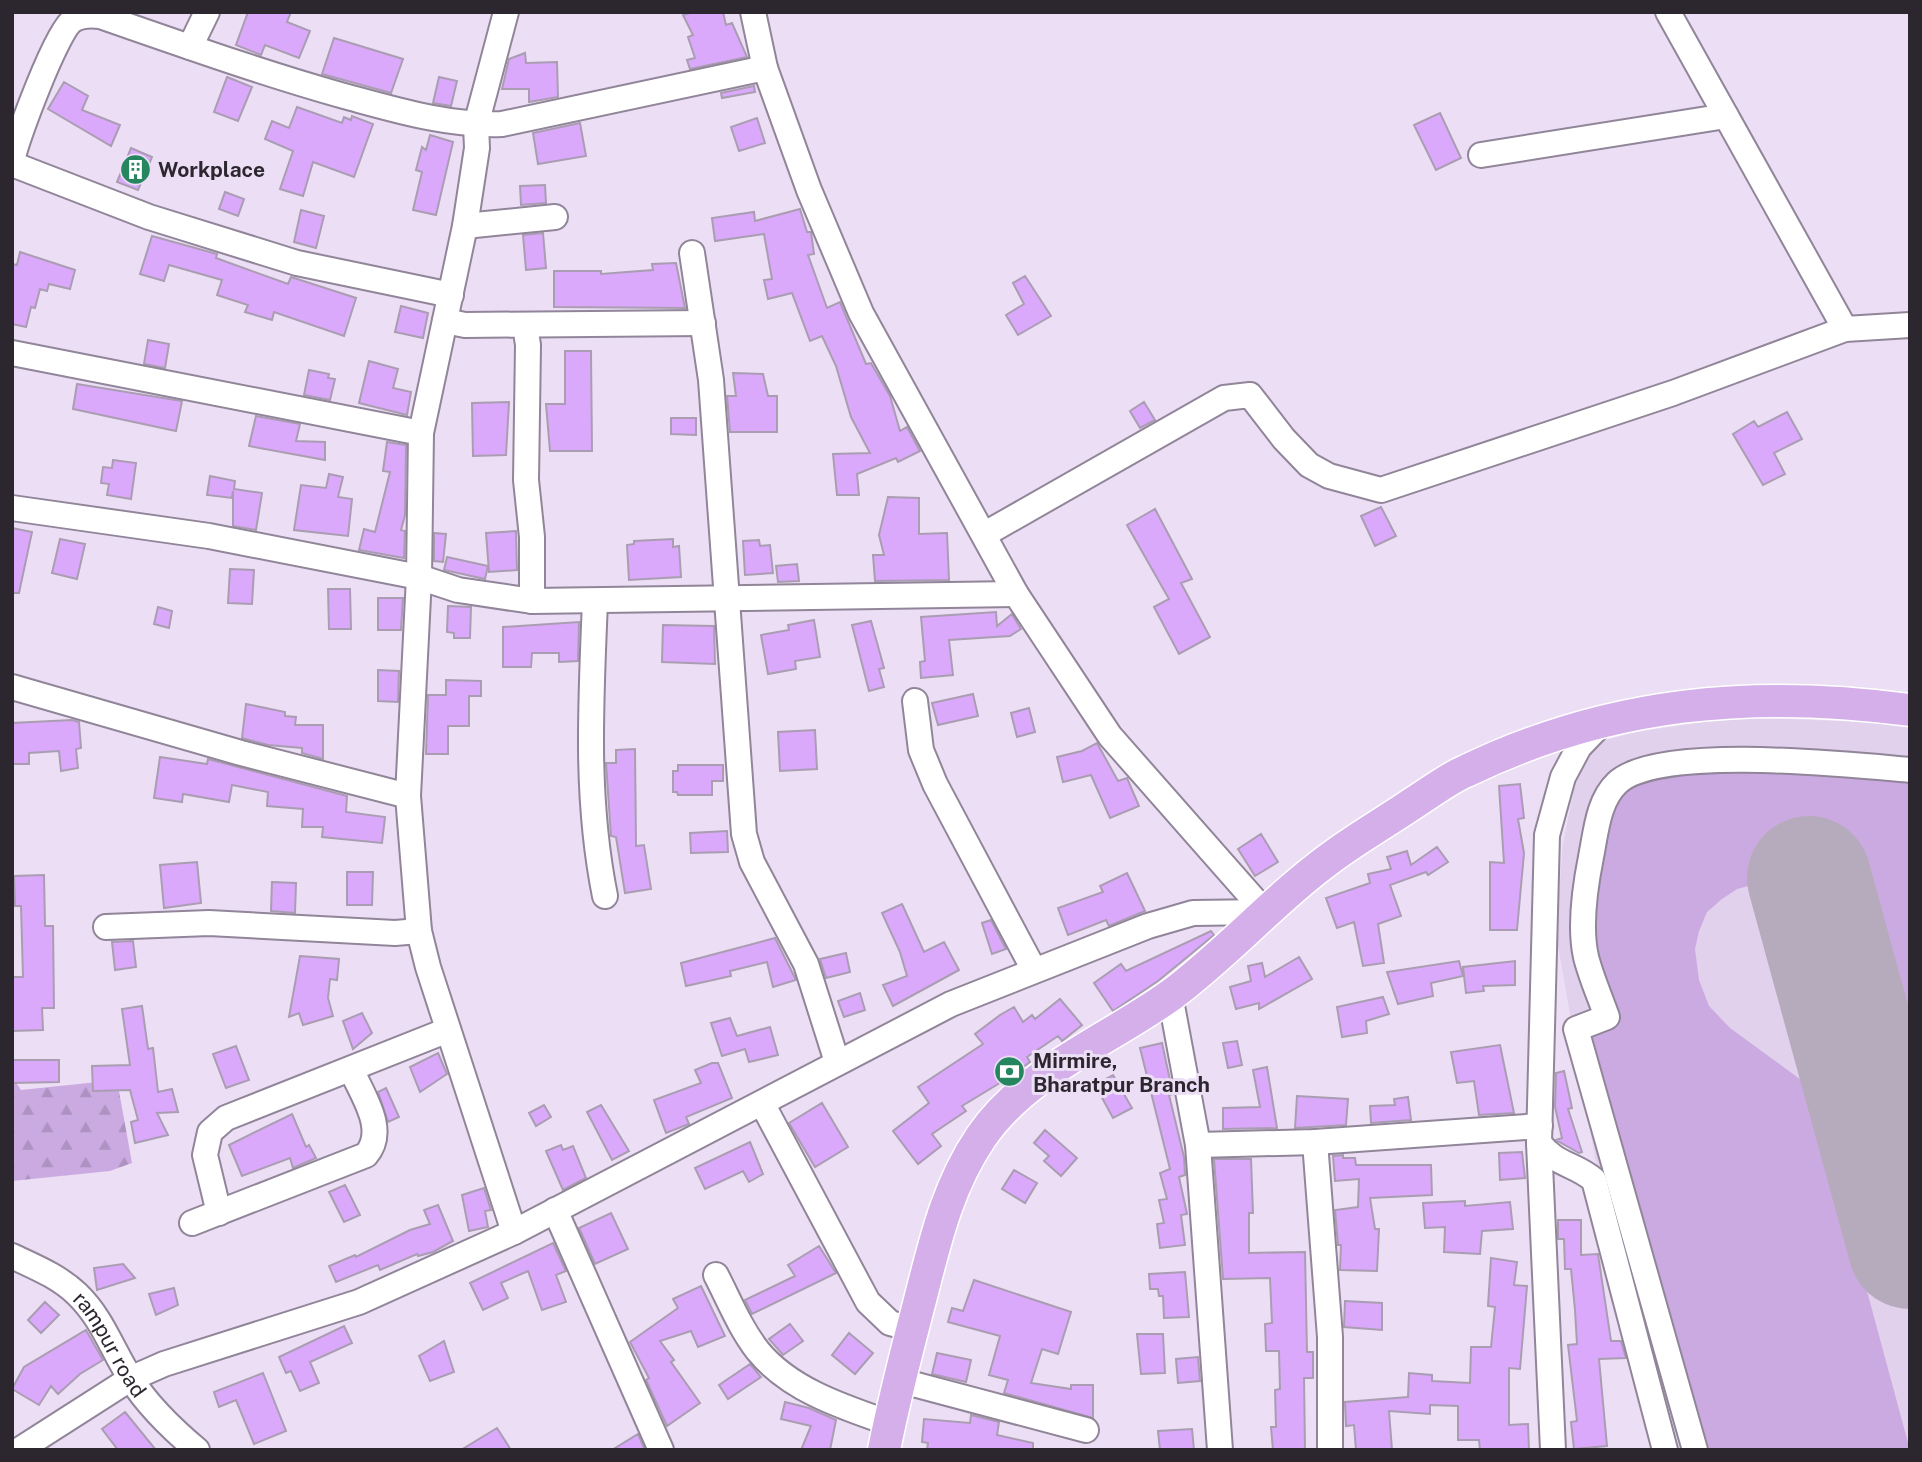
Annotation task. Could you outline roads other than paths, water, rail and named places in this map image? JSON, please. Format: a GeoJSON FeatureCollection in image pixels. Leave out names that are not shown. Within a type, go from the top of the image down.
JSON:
{"type":"FeatureCollection","features":[{"type":"Feature","properties":{"kind":"main road"},"geometry":{"type":"LineString","coordinates":[[887,1436],[898,1380],[943,1210],[961,1168],[984,1133],[1011,1103],[1048,1074],[1170,995],[1334,855],[1463,772],[1535,742],[1608,718],[1685,704],[1752,699],[1859,704],[1910,710]]}},
{"type":"Feature","properties":{"kind":"street"},"geometry":{"type":"LineString","coordinates":[[190,47],[207,12]]}},
{"type":"Feature","properties":{"kind":"street"},"geometry":{"type":"LineString","coordinates":[[506,12],[476,125],[477,148],[465,226],[421,433],[419,577],[408,796],[419,931],[448,1030],[514,1232]]}},
{"type":"Feature","properties":{"kind":"street"},"geometry":{"type":"LineString","coordinates":[[753,12],[765,68],[809,190],[861,313],[1016,594],[1110,736],[1265,912]]}},
{"type":"Feature","properties":{"kind":"street"},"geometry":{"type":"LineString","coordinates":[[1668,12],[1845,329]]}},
{"type":"Feature","properties":{"kind":"street"},"geometry":{"type":"LineString","coordinates":[[451,295],[297,263],[149,217],[12,162],[60,38],[74,20],[87,15],[100,16],[282,78],[379,106],[476,125],[502,124],[765,68]]}},
{"type":"Feature","properties":{"kind":"street"},"geometry":{"type":"LineString","coordinates":[[1481,155],[1727,116]]}},
{"type":"Feature","properties":{"kind":"street"},"geometry":{"type":"LineString","coordinates":[[465,226],[555,217]]}},
{"type":"Feature","properties":{"kind":"street"},"geometry":{"type":"LineString","coordinates":[[692,253],[711,380],[726,600],[748,849],[806,964],[837,1062]]}},
{"type":"Feature","properties":{"kind":"street"},"geometry":{"type":"LineString","coordinates":[[445,321],[464,325],[703,323]]}},
{"type":"Feature","properties":{"kind":"street"},"geometry":{"type":"LineString","coordinates":[[525,325],[528,345],[526,480],[532,537],[532,601]]}},
{"type":"Feature","properties":{"kind":"street"},"geometry":{"type":"LineString","coordinates":[[985,534],[1224,398],[1250,395],[1284,439],[1309,465],[1329,477],[1381,490],[1673,393],[1845,329],[1910,325]]}},
{"type":"Feature","properties":{"kind":"street"},"geometry":{"type":"LineString","coordinates":[[12,353],[421,433]]}},
{"type":"Feature","properties":{"kind":"street"},"geometry":{"type":"LineString","coordinates":[[12,508],[209,536],[419,577],[457,590],[532,601],[1016,594]]}},
{"type":"Feature","properties":{"kind":"street"},"geometry":{"type":"LineString","coordinates":[[595,601],[589,759],[593,826],[605,896]]}},
{"type":"Feature","properties":{"kind":"street"},"geometry":{"type":"LineString","coordinates":[[12,687],[240,753],[408,796]]}},
{"type":"Feature","properties":{"kind":"street"},"geometry":{"type":"LineString","coordinates":[[915,701],[921,750],[935,783],[1034,970]]}},
{"type":"Feature","properties":{"kind":"street"},"geometry":{"type":"LineString","coordinates":[[1553,1450],[1540,1135],[1547,835],[1563,777],[1579,747],[1608,718]]}},
{"type":"Feature","properties":{"kind":"street"},"geometry":{"type":"LineString","coordinates":[[1695,1450],[1576,1030],[1607,1017],[1586,956],[1583,919],[1598,822],[1606,798],[1616,785],[1627,775],[1648,769],[1696,762],[1778,760],[1910,770]]}},
{"type":"Feature","properties":{"kind":"street"},"geometry":{"type":"LineString","coordinates":[[19,1450],[130,1379],[164,1364],[359,1302],[514,1232],[763,1105],[837,1062],[951,1004],[1148,926],[1193,913],[1265,912]]}},
{"type":"Feature","properties":{"kind":"street"},"geometry":{"type":"LineString","coordinates":[[106,927],[209,923],[395,933],[419,931]]}},
{"type":"Feature","properties":{"kind":"street"},"geometry":{"type":"LineString","coordinates":[[1170,995],[1198,1145],[1220,1450]]}},
{"type":"Feature","properties":{"kind":"street"},"geometry":{"type":"LineString","coordinates":[[219,1213],[205,1155],[210,1132],[226,1118],[448,1030]]}},
{"type":"Feature","properties":{"kind":"street"},"geometry":{"type":"LineString","coordinates":[[192,1223],[366,1155],[374,1146],[375,1126],[351,1069]]}},
{"type":"Feature","properties":{"kind":"street"},"geometry":{"type":"LineString","coordinates":[[763,1105],[868,1302],[890,1322],[912,1329]]}},
{"type":"Feature","properties":{"kind":"street"},"geometry":{"type":"LineString","coordinates":[[1198,1145],[1540,1135]]}},
{"type":"Feature","properties":{"kind":"street"},"geometry":{"type":"LineString","coordinates":[[1540,1135],[1555,1160],[1576,1166],[1594,1180],[1665,1450]]}},
{"type":"Feature","properties":{"kind":"street"},"geometry":{"type":"LineString","coordinates":[[1315,1142],[1330,1337],[1330,1450]]}},
{"type":"Feature","properties":{"kind":"street"},"geometry":{"type":"LineString","coordinates":[[555,1210],[661,1450]]}},
{"type":"Feature","properties":{"kind":"street","name":"rampur road"},"geometry":{"type":"LineString","coordinates":[[12,1256],[57,1277],[75,1292],[107,1331],[130,1379],[175,1432],[197,1450]]}},
{"type":"Feature","properties":{"kind":"street"},"geometry":{"type":"LineString","coordinates":[[716,1275],[746,1332],[777,1370],[887,1436]]}},
{"type":"Feature","properties":{"kind":"street"},"geometry":{"type":"LineString","coordinates":[[898,1380],[1086,1430]]}},
{"type":"Feature","properties":{"kind":"place","name":"Workplace"},"geometry":{"type":"Point","coordinates":[135,169]}},
{"type":"Feature","properties":{"kind":"place","name":"Mirmire, Bharatpur Branch"},"geometry":{"type":"Point","coordinates":[1010,1072]}}]}
